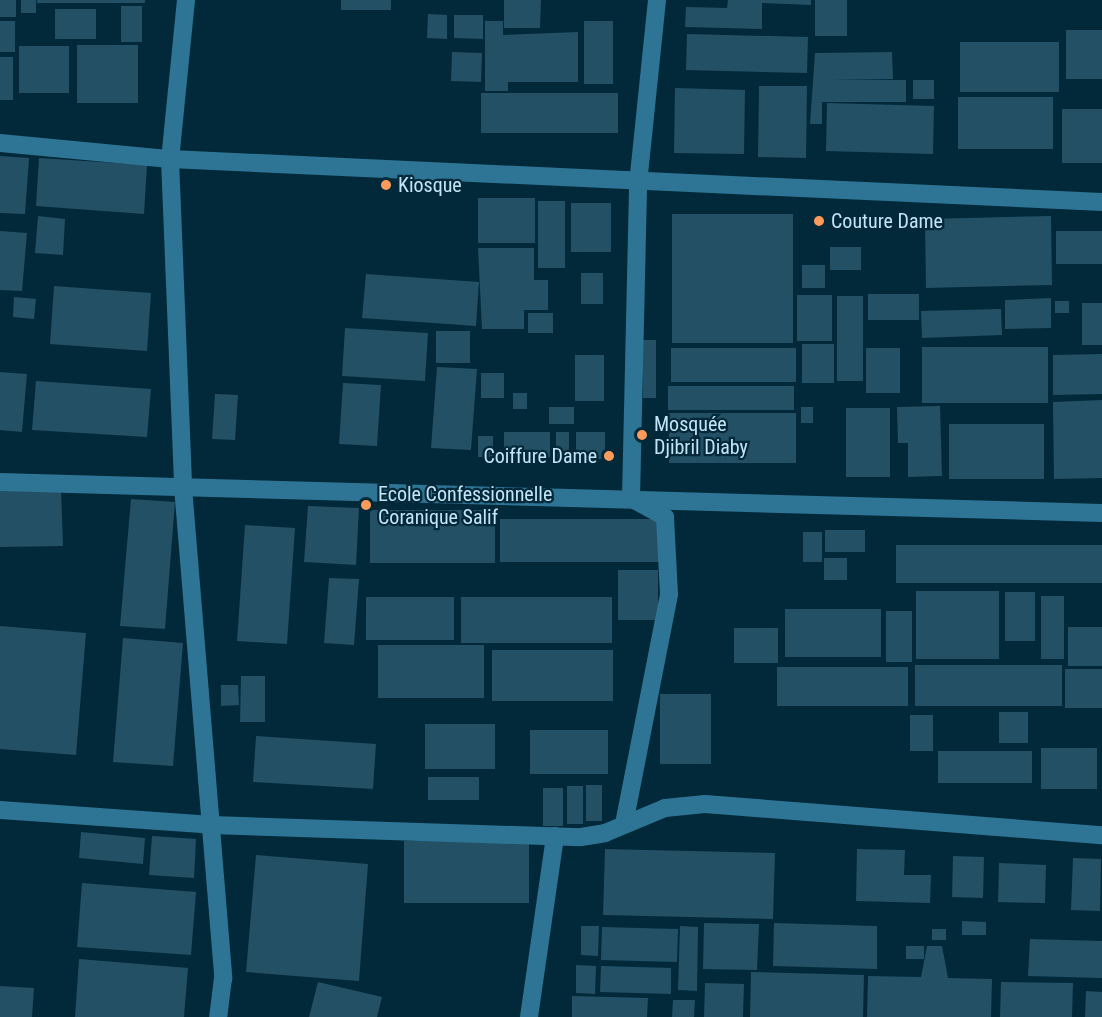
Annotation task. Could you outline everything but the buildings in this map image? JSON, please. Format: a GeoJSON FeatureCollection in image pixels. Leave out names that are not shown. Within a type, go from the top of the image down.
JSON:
{"type":"FeatureCollection","features":[{"type":"Feature","properties":{"kind":"street"},"geometry":{"type":"LineString","coordinates":[[186,0],[170,159],[183,487],[223,978],[218,1017]]}},
{"type":"Feature","properties":{"kind":"street"},"geometry":{"type":"LineString","coordinates":[[631,498],[638,184],[657,0]]}},
{"type":"Feature","properties":{"kind":"street"},"geometry":{"type":"LineString","coordinates":[[0,143],[170,159],[638,184],[1102,202]]}},
{"type":"Feature","properties":{"kind":"street"},"geometry":{"type":"LineString","coordinates":[[0,482],[1102,513]]}},
{"type":"Feature","properties":{"kind":"street"},"geometry":{"type":"LineString","coordinates":[[624,824],[669,594],[665,517],[631,498]]}},
{"type":"Feature","properties":{"kind":"street"},"geometry":{"type":"LineString","coordinates":[[0,810],[212,825],[555,836],[605,833],[665,808],[705,804],[1102,835]]}},
{"type":"Feature","properties":{"kind":"street"},"geometry":{"type":"LineString","coordinates":[[529,1017],[555,836]]}},
{"type":"Feature","properties":{"kind":"place","name":"Kiosque"},"geometry":{"type":"Point","coordinates":[386,185]}},
{"type":"Feature","properties":{"kind":"place","name":"Couture Dame"},"geometry":{"type":"Point","coordinates":[819,221]}},
{"type":"Feature","properties":{"kind":"place","name":"Mosquée Djibril Diaby"},"geometry":{"type":"Point","coordinates":[642,435]}},
{"type":"Feature","properties":{"kind":"place","name":"Coiffure Dame"},"geometry":{"type":"Point","coordinates":[609,456]}},
{"type":"Feature","properties":{"kind":"place","name":"Ecole Confessionnelle Coranique Salif"},"geometry":{"type":"Point","coordinates":[366,505]}}]}
